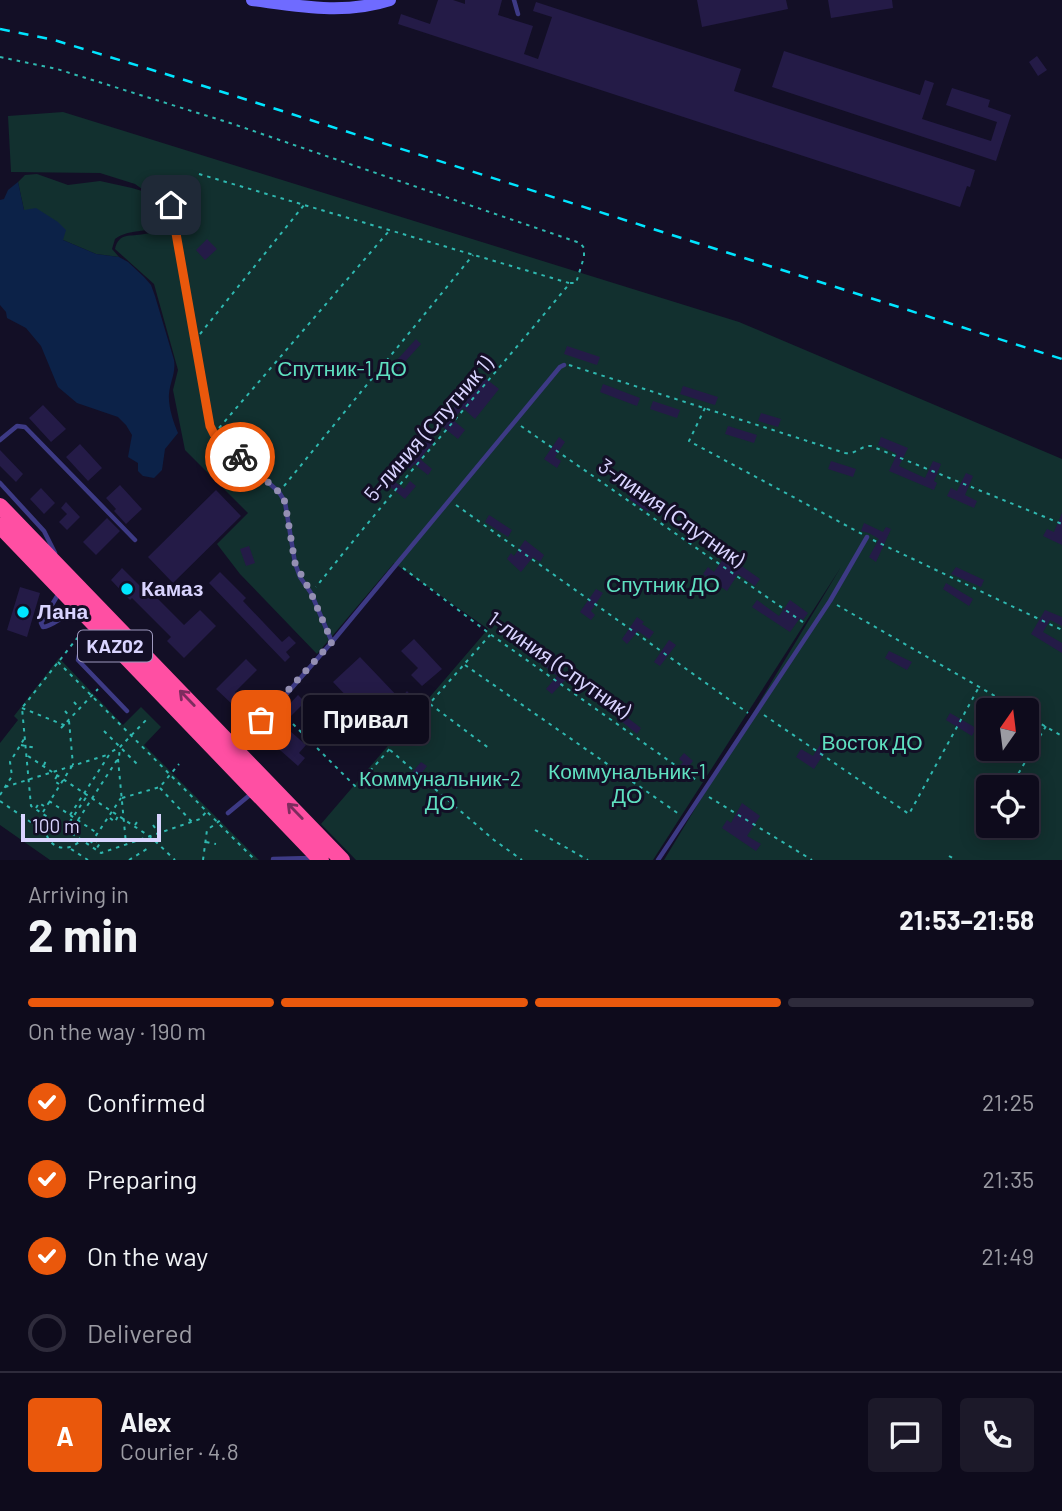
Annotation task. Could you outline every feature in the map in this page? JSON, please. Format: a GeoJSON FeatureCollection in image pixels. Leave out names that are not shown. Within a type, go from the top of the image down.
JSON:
{"type":"FeatureCollection","features":[{"type":"Feature","properties":{"kind":"highway","name":"KAZ02"},"geometry":{"type":"LineString","coordinates":[[0,506],[40,538],[91,598],[342,860]]}},
{"type":"Feature","properties":{"kind":"highway","name":"KAZ02"},"geometry":{"type":"LineString","coordinates":[[0,526],[320,859]]}},
{"type":"Feature","properties":{"kind":"street"},"geometry":{"type":"LineString","coordinates":[[252,0],[330,9],[371,6],[390,0]]}},
{"type":"Feature","properties":{"kind":"lane"},"geometry":{"type":"LineString","coordinates":[[514,0],[517,14]]}},
{"type":"Feature","properties":{"kind":"lane"},"geometry":{"type":"LineString","coordinates":[[171,205],[210,426],[214,434],[279,492],[285,502],[295,563],[332,642]]}},
{"type":"Feature","properties":{"kind":"lane"},"geometry":{"type":"LineString","coordinates":[[234,747],[332,642],[564,365]]}},
{"type":"Feature","properties":{"kind":"lane"},"geometry":{"type":"LineString","coordinates":[[0,440],[17,426],[25,427],[135,540]]}},
{"type":"Feature","properties":{"kind":"lane"},"geometry":{"type":"LineString","coordinates":[[0,483],[40,538]]}},
{"type":"Feature","properties":{"kind":"lane"},"geometry":{"type":"LineString","coordinates":[[658,860],[830,601],[867,537]]}},
{"type":"Feature","properties":{"kind":"lane"},"geometry":{"type":"LineString","coordinates":[[62,590],[41,623],[42,626],[47,628],[71,613],[87,616]]}},
{"type":"Feature","properties":{"kind":"lane"},"geometry":{"type":"LineString","coordinates":[[100,629],[78,658],[127,711]]}},
{"type":"Feature","properties":{"kind":"lane"},"geometry":{"type":"LineString","coordinates":[[228,813],[255,791]]}},
{"type":"Feature","properties":{"kind":"lane"},"geometry":{"type":"LineString","coordinates":[[274,859],[320,859]]}},
{"type":"Feature","properties":{"kind":"path","name":"5-линия (Спутник 1)"},"geometry":{"type":"LineString","coordinates":[[0,57],[57,69],[230,123],[580,243],[584,248],[576,283],[570,284],[478,395],[386,499],[311,593]]}},
{"type":"Feature","properties":{"kind":"path"},"geometry":{"type":"LineString","coordinates":[[199,174],[570,284]]}},
{"type":"Feature","properties":{"kind":"path"},"geometry":{"type":"LineString","coordinates":[[195,340],[304,205]]}},
{"type":"Feature","properties":{"kind":"path"},"geometry":{"type":"LineString","coordinates":[[214,434],[390,230]]}},
{"type":"Feature","properties":{"kind":"path"},"geometry":{"type":"LineString","coordinates":[[279,492],[473,255]]}},
{"type":"Feature","properties":{"kind":"path"},"geometry":{"type":"LineString","coordinates":[[564,365],[576,366],[845,453],[851,454],[863,447],[872,446],[1062,524]]}},
{"type":"Feature","properties":{"kind":"path"},"geometry":{"type":"LineString","coordinates":[[705,408],[689,441],[867,537],[1062,630]]}},
{"type":"Feature","properties":{"kind":"path","name":"3-линия (Спутник)"},"geometry":{"type":"LineString","coordinates":[[514,422],[811,628]]}},
{"type":"Feature","properties":{"kind":"path"},"geometry":{"type":"LineString","coordinates":[[450,501],[753,717]]}},
{"type":"Feature","properties":{"kind":"path","name":"1-линия (Спутник)"},"geometry":{"type":"LineString","coordinates":[[397,564],[707,787]]}},
{"type":"Feature","properties":{"kind":"path"},"geometry":{"type":"LineString","coordinates":[[830,601],[998,698]]}},
{"type":"Feature","properties":{"kind":"path"},"geometry":{"type":"LineString","coordinates":[[275,706],[356,788],[491,634]]}},
{"type":"Feature","properties":{"kind":"path"},"geometry":{"type":"LineString","coordinates":[[78,637],[22,708],[31,806],[101,853],[200,819],[207,811]]}},
{"type":"Feature","properties":{"kind":"path"},"geometry":{"type":"LineString","coordinates":[[58,663],[255,860]]}},
{"type":"Feature","properties":{"kind":"path"},"geometry":{"type":"LineString","coordinates":[[464,664],[686,819]]}},
{"type":"Feature","properties":{"kind":"path"},"geometry":{"type":"LineString","coordinates":[[61,729],[102,685]]}},
{"type":"Feature","properties":{"kind":"path"},"geometry":{"type":"LineString","coordinates":[[758,710],[909,814],[979,687]]}},
{"type":"Feature","properties":{"kind":"path"},"geometry":{"type":"LineString","coordinates":[[74,702],[80,709]]}},
{"type":"Feature","properties":{"kind":"path"},"geometry":{"type":"LineString","coordinates":[[429,704],[490,749]]}},
{"type":"Feature","properties":{"kind":"path"},"geometry":{"type":"LineString","coordinates":[[22,708],[69,727]]}},
{"type":"Feature","properties":{"kind":"path"},"geometry":{"type":"LineString","coordinates":[[42,813],[72,766],[70,719],[65,711]]}},
{"type":"Feature","properties":{"kind":"path"},"geometry":{"type":"LineString","coordinates":[[5,787],[110,753],[120,747],[148,718]]}},
{"type":"Feature","properties":{"kind":"path"},"geometry":{"type":"LineString","coordinates":[[1040,723],[1062,736]]}},
{"type":"Feature","properties":{"kind":"path"},"geometry":{"type":"LineString","coordinates":[[1018,775],[1046,726]]}},
{"type":"Feature","properties":{"kind":"path"},"geometry":{"type":"LineString","coordinates":[[104,731],[137,764]]}},
{"type":"Feature","properties":{"kind":"path"},"geometry":{"type":"LineString","coordinates":[[0,795],[12,776],[10,762],[25,738]]}},
{"type":"Feature","properties":{"kind":"path"},"geometry":{"type":"LineString","coordinates":[[20,745],[36,748]]}},
{"type":"Feature","properties":{"kind":"path"},"geometry":{"type":"LineString","coordinates":[[120,747],[118,758],[126,844]]}},
{"type":"Feature","properties":{"kind":"path"},"geometry":{"type":"LineString","coordinates":[[390,749],[522,860]]}},
{"type":"Feature","properties":{"kind":"path"},"geometry":{"type":"LineString","coordinates":[[110,753],[118,758]]}},
{"type":"Feature","properties":{"kind":"path"},"geometry":{"type":"LineString","coordinates":[[65,829],[110,753]]}},
{"type":"Feature","properties":{"kind":"path"},"geometry":{"type":"LineString","coordinates":[[26,755],[150,836],[175,860]]}},
{"type":"Feature","properties":{"kind":"path"},"geometry":{"type":"LineString","coordinates":[[43,766],[47,758]]}},
{"type":"Feature","properties":{"kind":"path"},"geometry":{"type":"LineString","coordinates":[[78,820],[118,758]]}},
{"type":"Feature","properties":{"kind":"path"},"geometry":{"type":"LineString","coordinates":[[90,845],[121,798],[160,788],[179,764]]}},
{"type":"Feature","properties":{"kind":"path"},"geometry":{"type":"LineString","coordinates":[[97,773],[105,779]]}},
{"type":"Feature","properties":{"kind":"path"},"geometry":{"type":"LineString","coordinates":[[58,775],[54,781],[60,785]]}},
{"type":"Feature","properties":{"kind":"path"},"geometry":{"type":"LineString","coordinates":[[160,788],[192,822]]}},
{"type":"Feature","properties":{"kind":"path"},"geometry":{"type":"LineString","coordinates":[[703,793],[812,860]]}},
{"type":"Feature","properties":{"kind":"path"},"geometry":{"type":"LineString","coordinates":[[0,801],[46,832]]}},
{"type":"Feature","properties":{"kind":"path"},"geometry":{"type":"LineString","coordinates":[[49,801],[97,833]]}},
{"type":"Feature","properties":{"kind":"path"},"geometry":{"type":"LineString","coordinates":[[35,809],[39,803],[46,807]]}},
{"type":"Feature","properties":{"kind":"path"},"geometry":{"type":"LineString","coordinates":[[203,860],[207,830],[228,813]]}},
{"type":"Feature","properties":{"kind":"path"},"geometry":{"type":"LineString","coordinates":[[108,817],[115,821],[119,816]]}},
{"type":"Feature","properties":{"kind":"path"},"geometry":{"type":"LineString","coordinates":[[49,818],[46,832],[48,839],[54,845],[70,848],[88,860]]}},
{"type":"Feature","properties":{"kind":"path"},"geometry":{"type":"LineString","coordinates":[[134,826],[139,819]]}},
{"type":"Feature","properties":{"kind":"path"},"geometry":{"type":"LineString","coordinates":[[153,825],[159,833]]}},
{"type":"Feature","properties":{"kind":"path"},"geometry":{"type":"LineString","coordinates":[[536,830],[588,860]]}},
{"type":"Feature","properties":{"kind":"path"},"geometry":{"type":"LineString","coordinates":[[93,839],[100,843],[96,849]]}},
{"type":"Feature","properties":{"kind":"path"},"geometry":{"type":"LineString","coordinates":[[70,848],[82,840]]}},
{"type":"Feature","properties":{"kind":"path"},"geometry":{"type":"LineString","coordinates":[[205,842],[216,844]]}},
{"type":"Feature","properties":{"kind":"path"},"geometry":{"type":"LineString","coordinates":[[129,860],[150,847]]}},
{"type":"Feature","properties":{"kind":"path"},"geometry":{"type":"LineString","coordinates":[[949,856],[956,860]]}},
{"type":"Feature","properties":{"kind":"green space"},"geometry":{"type":"Polygon","coordinates":[[[63,112],[739,322],[1062,459],[1062,860],[664,860],[841,567],[653,860],[356,860],[321,824],[488,629],[394,563],[317,654],[240,574],[217,544],[248,513],[185,450],[173,390],[178,370],[154,284],[115,249],[122,238],[161,228],[160,205],[135,184],[100,173],[11,172],[8,116],[63,112]]]}},
{"type":"Feature","properties":{"kind":"green space"},"geometry":{"type":"Polygon","coordinates":[[[37,174],[68,185],[100,181],[142,191],[158,206],[157,227],[115,239],[112,249],[119,257],[96,254],[63,240],[24,210],[18,182],[25,175],[37,174]]]}},
{"type":"Feature","properties":{"kind":"green space"},"geometry":{"type":"Polygon","coordinates":[[[59,658],[123,725],[141,707],[161,727],[144,745],[259,860],[50,860],[0,825],[0,743],[18,720],[14,716],[59,658]]]}},
{"type":"Feature","properties":{"kind":"water"},"geometry":{"type":"Polygon","coordinates":[[[18,182],[24,210],[36,208],[58,222],[66,230],[63,240],[96,254],[119,257],[128,262],[151,285],[174,360],[169,399],[178,433],[165,449],[162,470],[154,478],[143,476],[138,471],[138,463],[128,457],[132,435],[126,425],[118,417],[77,403],[58,387],[41,346],[26,328],[7,318],[0,305],[0,200],[4,199],[8,190],[18,182]]]}},
{"type":"Feature","properties":{"kind":"building"},"geometry":{"type":"Polygon","coordinates":[[[438,0],[453,0],[465,4],[465,0],[502,0],[498,15],[533,26],[524,54],[538,59],[552,17],[533,11],[536,2],[741,69],[734,91],[975,170],[970,187],[967,186],[960,207],[398,24],[401,14],[430,24],[438,0]]]}},
{"type":"Feature","properties":{"kind":"building"},"geometry":{"type":"Polygon","coordinates":[[[697,0],[786,0],[788,9],[702,27],[697,0]]]}},
{"type":"Feature","properties":{"kind":"building"},"geometry":{"type":"Polygon","coordinates":[[[828,0],[892,0],[893,8],[831,18],[828,0]]]}},
{"type":"Feature","properties":{"kind":"building"},"geometry":{"type":"Polygon","coordinates":[[[784,51],[920,95],[925,80],[934,83],[922,119],[991,141],[997,122],[946,105],[952,88],[990,100],[988,107],[1011,115],[996,161],[772,87],[784,51]]]}},
{"type":"Feature","properties":{"kind":"building"},"geometry":{"type":"Polygon","coordinates":[[[1037,56],[1047,70],[1038,76],[1029,62],[1037,56]]]}},
{"type":"Feature","properties":{"kind":"building"},"geometry":{"type":"Polygon","coordinates":[[[207,239],[217,249],[205,260],[196,250],[207,239]]]}},
{"type":"Feature","properties":{"kind":"building"},"geometry":{"type":"Polygon","coordinates":[[[416,339],[421,344],[392,376],[387,371],[416,339]]]}},
{"type":"Feature","properties":{"kind":"building"},"geometry":{"type":"Polygon","coordinates":[[[567,346],[600,357],[597,365],[564,354],[567,346]]]}},
{"type":"Feature","properties":{"kind":"building"},"geometry":{"type":"Polygon","coordinates":[[[481,375],[499,389],[475,419],[463,408],[453,420],[465,430],[458,439],[438,423],[481,375]]]}},
{"type":"Feature","properties":{"kind":"building"},"geometry":{"type":"Polygon","coordinates":[[[603,384],[640,398],[637,406],[600,392],[603,384]]]}},
{"type":"Feature","properties":{"kind":"building"},"geometry":{"type":"Polygon","coordinates":[[[683,386],[718,397],[715,405],[680,394],[683,386]]]}},
{"type":"Feature","properties":{"kind":"building"},"geometry":{"type":"Polygon","coordinates":[[[653,401],[680,410],[677,418],[650,409],[653,401]]]}},
{"type":"Feature","properties":{"kind":"building"},"geometry":{"type":"Polygon","coordinates":[[[43,405],[66,429],[51,442],[29,418],[43,405]]]}},
{"type":"Feature","properties":{"kind":"building"},"geometry":{"type":"Polygon","coordinates":[[[761,413],[781,419],[778,427],[758,421],[761,413]]]}},
{"type":"Feature","properties":{"kind":"building"},"geometry":{"type":"Polygon","coordinates":[[[728,426],[757,435],[754,443],[725,434],[728,426]]]}},
{"type":"Feature","properties":{"kind":"building"},"geometry":{"type":"Polygon","coordinates":[[[429,437],[434,442],[420,459],[432,469],[428,475],[414,464],[410,469],[405,464],[429,437]]]}},
{"type":"Feature","properties":{"kind":"building"},"geometry":{"type":"Polygon","coordinates":[[[559,437],[565,442],[555,457],[561,461],[557,468],[544,459],[559,437]]]}},
{"type":"Feature","properties":{"kind":"building"},"geometry":{"type":"Polygon","coordinates":[[[881,437],[908,448],[899,466],[925,478],[933,461],[941,464],[934,481],[937,483],[934,490],[889,471],[897,454],[878,445],[881,437]]]}},
{"type":"Feature","properties":{"kind":"building"},"geometry":{"type":"Polygon","coordinates":[[[80,444],[102,468],[88,481],[66,457],[80,444]]]}},
{"type":"Feature","properties":{"kind":"building"},"geometry":{"type":"Polygon","coordinates":[[[0,450],[23,474],[16,482],[0,466],[0,450]]]}},
{"type":"Feature","properties":{"kind":"building"},"geometry":{"type":"Polygon","coordinates":[[[831,461],[856,469],[853,477],[828,469],[831,461]]]}},
{"type":"Feature","properties":{"kind":"building"},"geometry":{"type":"Polygon","coordinates":[[[966,473],[973,476],[965,495],[977,501],[974,508],[947,496],[951,488],[957,491],[966,473]]]}},
{"type":"Feature","properties":{"kind":"building"},"geometry":{"type":"Polygon","coordinates":[[[392,479],[404,489],[410,481],[416,486],[405,499],[387,484],[392,479]]]}},
{"type":"Feature","properties":{"kind":"building"},"geometry":{"type":"Polygon","coordinates":[[[120,485],[142,509],[126,524],[106,498],[120,485]]]}},
{"type":"Feature","properties":{"kind":"building"},"geometry":{"type":"Polygon","coordinates":[[[41,488],[55,503],[44,514],[30,499],[41,488]]]}},
{"type":"Feature","properties":{"kind":"building"},"geometry":{"type":"Polygon","coordinates":[[[216,490],[241,516],[173,583],[148,557],[216,490]]]}},
{"type":"Feature","properties":{"kind":"building"},"geometry":{"type":"Polygon","coordinates":[[[635,491],[653,505],[648,512],[629,499],[635,491]]]}},
{"type":"Feature","properties":{"kind":"building"},"geometry":{"type":"Polygon","coordinates":[[[66,502],[80,517],[67,530],[59,522],[67,514],[61,508],[66,502]]]}},
{"type":"Feature","properties":{"kind":"building"},"geometry":{"type":"Polygon","coordinates":[[[1062,513],[1062,545],[1043,536],[1047,529],[1054,532],[1062,513]]]}},
{"type":"Feature","properties":{"kind":"building"},"geometry":{"type":"Polygon","coordinates":[[[489,515],[512,530],[508,537],[485,522],[489,515]]]}},
{"type":"Feature","properties":{"kind":"building"},"geometry":{"type":"Polygon","coordinates":[[[107,518],[120,531],[96,555],[83,542],[107,518]]]}},
{"type":"Feature","properties":{"kind":"building"},"geometry":{"type":"Polygon","coordinates":[[[864,523],[883,532],[886,527],[891,529],[876,562],[869,557],[879,539],[861,531],[864,523]]]}},
{"type":"Feature","properties":{"kind":"building"},"geometry":{"type":"Polygon","coordinates":[[[525,540],[544,555],[540,562],[533,557],[521,572],[507,559],[511,553],[514,556],[525,540]]]}},
{"type":"Feature","properties":{"kind":"building"},"geometry":{"type":"Polygon","coordinates":[[[249,546],[255,563],[246,566],[240,549],[249,546]]]}},
{"type":"Feature","properties":{"kind":"building"},"geometry":{"type":"Polygon","coordinates":[[[726,555],[760,579],[755,586],[738,574],[727,591],[703,574],[708,567],[714,572],[726,555]]]}},
{"type":"Feature","properties":{"kind":"building"},"geometry":{"type":"Polygon","coordinates":[[[956,567],[984,580],[981,587],[951,574],[956,567]]]}},
{"type":"Feature","properties":{"kind":"building"},"geometry":{"type":"Polygon","coordinates":[[[122,568],[142,588],[145,586],[184,625],[200,610],[216,626],[184,658],[167,641],[171,637],[111,580],[122,568]]]}},
{"type":"Feature","properties":{"kind":"building"},"geometry":{"type":"Polygon","coordinates":[[[220,572],[246,598],[243,601],[282,642],[289,636],[296,643],[286,652],[290,657],[285,662],[209,583],[220,572]]]}},
{"type":"Feature","properties":{"kind":"building"},"geometry":{"type":"Polygon","coordinates":[[[946,583],[973,599],[969,606],[943,589],[946,583]]]}},
{"type":"Feature","properties":{"kind":"building","name":"Лана"},"geometry":{"type":"Polygon","coordinates":[[[20,587],[40,593],[27,637],[7,630],[20,587]]]}},
{"type":"Feature","properties":{"kind":"building"},"geometry":{"type":"Polygon","coordinates":[[[596,589],[603,593],[591,611],[595,615],[591,620],[580,612],[596,589]]]}},
{"type":"Feature","properties":{"kind":"building"},"geometry":{"type":"Polygon","coordinates":[[[757,600],[779,616],[790,600],[808,613],[803,620],[800,618],[790,632],[752,607],[757,600]]]}},
{"type":"Feature","properties":{"kind":"building"},"geometry":{"type":"Polygon","coordinates":[[[1045,610],[1062,617],[1062,626],[1050,620],[1043,632],[1062,643],[1062,653],[1031,634],[1045,610]]]}},
{"type":"Feature","properties":{"kind":"building"},"geometry":{"type":"Polygon","coordinates":[[[637,617],[654,632],[649,639],[638,631],[627,644],[622,639],[637,617]]]}},
{"type":"Feature","properties":{"kind":"building"},"geometry":{"type":"Polygon","coordinates":[[[414,639],[442,669],[422,686],[411,675],[418,668],[401,651],[414,639]]]}},
{"type":"Feature","properties":{"kind":"building"},"geometry":{"type":"Polygon","coordinates":[[[669,640],[676,645],[660,666],[654,662],[669,640]]]}},
{"type":"Feature","properties":{"kind":"building"},"geometry":{"type":"Polygon","coordinates":[[[889,651],[912,662],[907,670],[885,658],[889,651]]]}},
{"type":"Feature","properties":{"kind":"building"},"geometry":{"type":"Polygon","coordinates":[[[543,656],[569,676],[552,694],[546,689],[557,676],[538,661],[543,656]]]}},
{"type":"Feature","properties":{"kind":"building"},"geometry":{"type":"Polygon","coordinates":[[[360,657],[400,699],[407,691],[415,700],[386,728],[390,731],[379,742],[367,729],[373,724],[333,682],[360,657]]]}},
{"type":"Feature","properties":{"kind":"building"},"geometry":{"type":"Polygon","coordinates":[[[246,659],[257,670],[235,692],[254,713],[248,719],[216,689],[246,659]]]}},
{"type":"Feature","properties":{"kind":"building"},"geometry":{"type":"Polygon","coordinates":[[[298,695],[305,702],[291,716],[284,710],[298,695]]]}},
{"type":"Feature","properties":{"kind":"building"},"geometry":{"type":"Polygon","coordinates":[[[620,712],[641,728],[637,734],[616,717],[620,712]]]}},
{"type":"Feature","properties":{"kind":"building"},"geometry":{"type":"Polygon","coordinates":[[[950,713],[976,728],[972,736],[946,720],[950,713]]]}},
{"type":"Feature","properties":{"kind":"building"},"geometry":{"type":"Polygon","coordinates":[[[282,724],[306,745],[299,753],[305,758],[298,766],[272,743],[281,734],[277,730],[282,724]]]}},
{"type":"Feature","properties":{"kind":"building"},"geometry":{"type":"Polygon","coordinates":[[[823,740],[830,744],[814,769],[796,757],[801,749],[813,756],[823,740]]]}},
{"type":"Feature","properties":{"kind":"building"},"geometry":{"type":"Polygon","coordinates":[[[684,753],[693,761],[677,781],[671,776],[683,762],[679,759],[684,753]]]}},
{"type":"Feature","properties":{"kind":"building"},"geometry":{"type":"Polygon","coordinates":[[[421,762],[427,766],[411,787],[404,782],[421,762]]]}},
{"type":"Feature","properties":{"kind":"building"},"geometry":{"type":"Polygon","coordinates":[[[742,803],[760,816],[747,836],[761,844],[756,851],[722,828],[727,820],[731,823],[742,803]]]}},
{"type":"Feature","properties":{"kind":"railway"},"geometry":{"type":"LineString","coordinates":[[0,29],[54,40],[172,76],[1062,359]]}},
{"type":"Feature","properties":{"kind":"way so far"},"geometry":{"type":"LineString","coordinates":[[240,457],[279,492],[285,502],[295,563],[332,642],[261,720]]}},
{"type":"Feature","properties":{"kind":"place","name":"Камаз"},"geometry":{"type":"Point","coordinates":[127,589]}},
{"type":"Feature","properties":{"kind":"place","name":"Лана"},"geometry":{"type":"Point","coordinates":[23,612]}},
{"type":"Feature","properties":{"kind":"place","name":"Привал"},"geometry":{"type":"Point","coordinates":[261,720]}},
{"type":"Feature","properties":{"kind":"route"},"geometry":{"type":"LineString","coordinates":[[171,205],[210,426],[214,434],[240,457]]}},
{"type":"Feature","properties":{"kind":"park label","name":"Спутник-1 ДО"},"geometry":{"type":"Point","coordinates":[342,369]}},
{"type":"Feature","properties":{"kind":"park label","name":"Спутник ДО"},"geometry":{"type":"Point","coordinates":[663,585]}},
{"type":"Feature","properties":{"kind":"park label","name":"Восток ДО"},"geometry":{"type":"Point","coordinates":[872,743]}},
{"type":"Feature","properties":{"kind":"park label","name":"Коммунальник-1 ДО"},"geometry":{"type":"Point","coordinates":[627,784]}},
{"type":"Feature","properties":{"kind":"park label","name":"Коммунальник-2 ДО"},"geometry":{"type":"Point","coordinates":[440,791]}}]}
